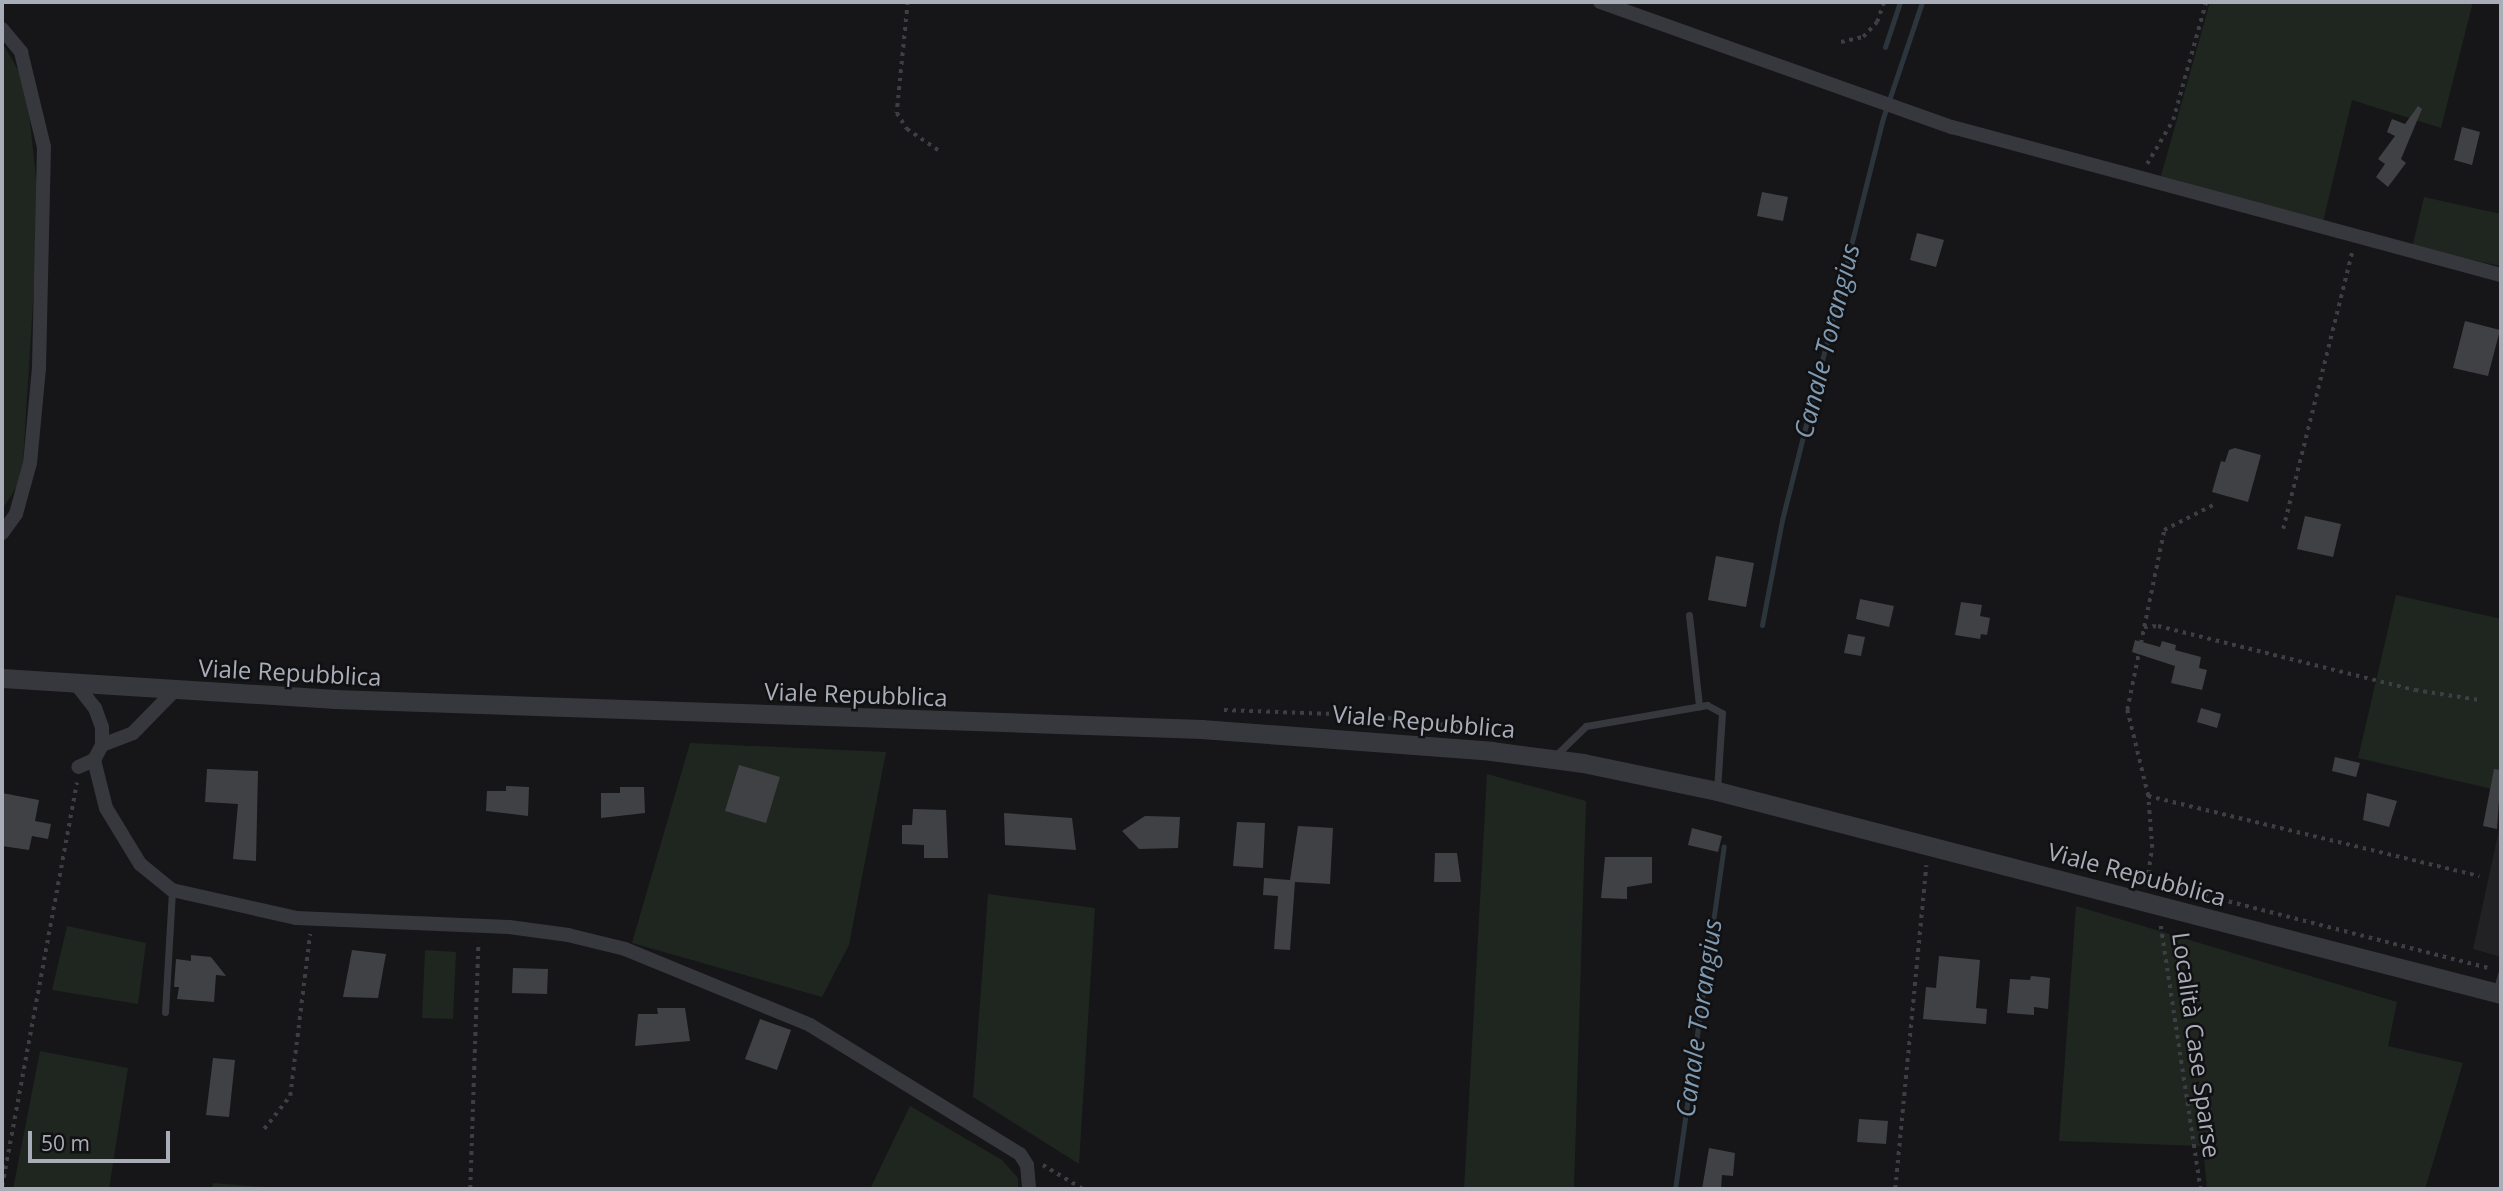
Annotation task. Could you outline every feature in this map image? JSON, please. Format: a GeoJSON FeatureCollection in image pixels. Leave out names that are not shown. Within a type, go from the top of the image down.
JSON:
{"type":"FeatureCollection","features":[{"type":"Feature","properties":{"kind":"street"},"geometry":{"type":"LineString","coordinates":[[1600,2],[1901,109],[2138,177],[2501,275]]}},
{"type":"Feature","properties":{"kind":"street"},"geometry":{"type":"LineString","coordinates":[[2,29],[21,52],[44,147],[39,368],[30,463],[16,514],[2,533]]}},
{"type":"Feature","properties":{"kind":"street","name":"Viale Repubblica"},"geometry":{"type":"LineString","coordinates":[[2,678],[175,690],[1201,729],[1392,740],[1552,759],[1712,790],[2151,903],[2500,983]]}},
{"type":"Feature","properties":{"kind":"street"},"geometry":{"type":"LineString","coordinates":[[76,684],[95,708],[102,745],[94,760],[78,767]]}},
{"type":"Feature","properties":{"kind":"street"},"geometry":{"type":"LineString","coordinates":[[102,745],[133,733],[175,690]]}},
{"type":"Feature","properties":{"kind":"street"},"geometry":{"type":"LineString","coordinates":[[94,760],[113,819],[141,864],[172,890],[312,918],[478,926],[568,935],[625,949],[810,1025],[1020,1154],[1027,1165],[1029,1189]]}},
{"type":"Feature","properties":{"kind":"lane"},"geometry":{"type":"LineString","coordinates":[[1689,615],[1699,706]]}},
{"type":"Feature","properties":{"kind":"lane"},"geometry":{"type":"LineString","coordinates":[[1552,759],[1586,726],[1707,705],[1722,713],[1712,790]]}},
{"type":"Feature","properties":{"kind":"lane"},"geometry":{"type":"LineString","coordinates":[[164,1012],[172,890]]}},
{"type":"Feature","properties":{"kind":"path"},"geometry":{"type":"LineString","coordinates":[[908,2],[897,113],[907,129],[940,151]]}},
{"type":"Feature","properties":{"kind":"path"},"geometry":{"type":"LineString","coordinates":[[1841,42],[1863,37],[1877,22],[1884,2]]}},
{"type":"Feature","properties":{"kind":"path"},"geometry":{"type":"LineString","coordinates":[[2138,177],[2173,120],[2206,2]]}},
{"type":"Feature","properties":{"kind":"path"},"geometry":{"type":"LineString","coordinates":[[2283,529],[2356,237]]}},
{"type":"Feature","properties":{"kind":"path"},"geometry":{"type":"LineString","coordinates":[[2151,903],[2147,881],[2151,848],[2148,796],[2127,710],[2164,530],[2217,503]]}},
{"type":"Feature","properties":{"kind":"path"},"geometry":{"type":"LineString","coordinates":[[2144,627],[2158,626],[2414,691],[2479,700]]}},
{"type":"Feature","properties":{"kind":"path"},"geometry":{"type":"LineString","coordinates":[[1215,710],[1363,715],[1482,730]]}},
{"type":"Feature","properties":{"kind":"path"},"geometry":{"type":"LineString","coordinates":[[2,1186],[34,996],[76,806],[78,767]]}},
{"type":"Feature","properties":{"kind":"path"},"geometry":{"type":"LineString","coordinates":[[2148,796],[2479,876]]}},
{"type":"Feature","properties":{"kind":"path"},"geometry":{"type":"LineString","coordinates":[[1895,1189],[1928,846]]}},
{"type":"Feature","properties":{"kind":"path"},"geometry":{"type":"LineString","coordinates":[[2121,874],[2500,983]]}},
{"type":"Feature","properties":{"kind":"path","name":"Località Case Sparse"},"geometry":{"type":"LineString","coordinates":[[2151,903],[2200,1189]]}},
{"type":"Feature","properties":{"kind":"path"},"geometry":{"type":"LineString","coordinates":[[264,1129],[290,1096],[312,918]]}},
{"type":"Feature","properties":{"kind":"path"},"geometry":{"type":"LineString","coordinates":[[470,1189],[478,926]]}},
{"type":"Feature","properties":{"kind":"path"},"geometry":{"type":"LineString","coordinates":[[1027,1165],[1045,1166],[1083,1189]]}},
{"type":"Feature","properties":{"kind":"shaded area"},"geometry":{"type":"Polygon","coordinates":[[[2210,2],[2473,2],[2441,128],[2352,100],[2323,222],[2161,176],[2210,2]]]}},
{"type":"Feature","properties":{"kind":"shaded area"},"geometry":{"type":"Polygon","coordinates":[[[2,42],[26,84],[39,206],[22,478],[2,510],[2,42]]]}},
{"type":"Feature","properties":{"kind":"shaded area"},"geometry":{"type":"Polygon","coordinates":[[[2424,197],[2501,214],[2501,266],[2412,248],[2424,197]]]}},
{"type":"Feature","properties":{"kind":"shaded area"},"geometry":{"type":"Polygon","coordinates":[[[2396,595],[2501,619],[2501,791],[2358,758],[2396,595]]]}},
{"type":"Feature","properties":{"kind":"shaded area"},"geometry":{"type":"Polygon","coordinates":[[[690,743],[886,752],[849,945],[822,997],[632,943],[690,743]]]}},
{"type":"Feature","properties":{"kind":"shaded area"},"geometry":{"type":"Polygon","coordinates":[[[1487,774],[1586,801],[1574,1189],[1464,1189],[1487,774]]]}},
{"type":"Feature","properties":{"kind":"shaded area"},"geometry":{"type":"Polygon","coordinates":[[[2501,821],[2501,957],[2473,949],[2501,821]]]}},
{"type":"Feature","properties":{"kind":"shaded area"},"geometry":{"type":"Polygon","coordinates":[[[988,894],[1095,908],[1079,1164],[973,1097],[988,894]]]}},
{"type":"Feature","properties":{"kind":"shaded area"},"geometry":{"type":"Polygon","coordinates":[[[2076,906],[2397,1002],[2388,1046],[2463,1063],[2425,1189],[2207,1189],[2203,1146],[2059,1141],[2076,906]]]}},
{"type":"Feature","properties":{"kind":"shaded area"},"geometry":{"type":"Polygon","coordinates":[[[67,926],[146,943],[138,1004],[52,990],[67,926]]]}},
{"type":"Feature","properties":{"kind":"shaded area"},"geometry":{"type":"Polygon","coordinates":[[[425,950],[456,952],[453,1019],[422,1018],[425,950]]]}},
{"type":"Feature","properties":{"kind":"shaded area"},"geometry":{"type":"Polygon","coordinates":[[[40,1051],[128,1068],[109,1189],[13,1189],[40,1051]]]}},
{"type":"Feature","properties":{"kind":"shaded area"},"geometry":{"type":"Polygon","coordinates":[[[910,1106],[1002,1160],[1018,1178],[1018,1189],[870,1189],[910,1106]]]}},
{"type":"Feature","properties":{"kind":"shaded area"},"geometry":{"type":"Polygon","coordinates":[[[213,1183],[286,1189],[212,1189],[213,1183]]]}},
{"type":"Feature","properties":{"kind":"building"},"geometry":{"type":"Polygon","coordinates":[[[2418,106],[2422,109],[2401,159],[2406,163],[2388,187],[2376,177],[2385,164],[2378,159],[2395,136],[2387,132],[2392,119],[2405,124],[2418,106]]]}},
{"type":"Feature","properties":{"kind":"building"},"geometry":{"type":"Polygon","coordinates":[[[2462,127],[2480,132],[2472,165],[2454,160],[2462,127]]]}},
{"type":"Feature","properties":{"kind":"building"},"geometry":{"type":"Polygon","coordinates":[[[1762,192],[1788,197],[1783,221],[1757,216],[1762,192]]]}},
{"type":"Feature","properties":{"kind":"building"},"geometry":{"type":"Polygon","coordinates":[[[1917,233],[1944,240],[1936,267],[1910,260],[1917,233]]]}},
{"type":"Feature","properties":{"kind":"building"},"geometry":{"type":"Polygon","coordinates":[[[2465,321],[2500,330],[2488,376],[2453,368],[2465,321]]]}},
{"type":"Feature","properties":{"kind":"building"},"geometry":{"type":"Polygon","coordinates":[[[2235,448],[2261,455],[2248,502],[2212,492],[2221,461],[2225,462],[2229,450],[2235,448]]]}},
{"type":"Feature","properties":{"kind":"building"},"geometry":{"type":"Polygon","coordinates":[[[2305,516],[2341,524],[2333,557],[2297,549],[2305,516]]]}},
{"type":"Feature","properties":{"kind":"building"},"geometry":{"type":"Polygon","coordinates":[[[1716,556],[1754,563],[1746,607],[1708,600],[1716,556]]]}},
{"type":"Feature","properties":{"kind":"building"},"geometry":{"type":"Polygon","coordinates":[[[1860,599],[1894,606],[1889,627],[1856,619],[1860,599]]]}},
{"type":"Feature","properties":{"kind":"building"},"geometry":{"type":"Polygon","coordinates":[[[1961,602],[1982,605],[1980,616],[1990,618],[1987,635],[1981,634],[1980,639],[1955,635],[1961,602]]]}},
{"type":"Feature","properties":{"kind":"building"},"geometry":{"type":"Polygon","coordinates":[[[1848,634],[1865,637],[1861,656],[1844,653],[1848,634]]]}},
{"type":"Feature","properties":{"kind":"building"},"geometry":{"type":"Polygon","coordinates":[[[2135,640],[2160,647],[2162,641],[2176,645],[2175,650],[2201,657],[2199,668],[2207,670],[2202,690],[2171,683],[2175,666],[2132,652],[2135,640]]]}},
{"type":"Feature","properties":{"kind":"building"},"geometry":{"type":"Polygon","coordinates":[[[2201,708],[2221,714],[2217,728],[2197,722],[2201,708]]]}},
{"type":"Feature","properties":{"kind":"building"},"geometry":{"type":"Polygon","coordinates":[[[2335,757],[2360,763],[2356,777],[2332,771],[2335,757]]]}},
{"type":"Feature","properties":{"kind":"building"},"geometry":{"type":"Polygon","coordinates":[[[739,765],[780,777],[766,823],[725,811],[739,765]]]}},
{"type":"Feature","properties":{"kind":"building"},"geometry":{"type":"Polygon","coordinates":[[[207,769],[258,771],[256,861],[233,859],[238,804],[205,802],[207,769]]]}},
{"type":"Feature","properties":{"kind":"building"},"geometry":{"type":"Polygon","coordinates":[[[2494,769],[2501,770],[2497,829],[2483,826],[2494,769]]]}},
{"type":"Feature","properties":{"kind":"building"},"geometry":{"type":"Polygon","coordinates":[[[506,786],[529,787],[528,816],[486,811],[487,791],[506,791],[506,786]]]}},
{"type":"Feature","properties":{"kind":"building"},"geometry":{"type":"Polygon","coordinates":[[[620,787],[644,787],[645,813],[601,818],[601,793],[620,793],[620,787]]]}},
{"type":"Feature","properties":{"kind":"building"},"geometry":{"type":"Polygon","coordinates":[[[2,793],[39,800],[35,821],[51,824],[48,839],[32,836],[29,850],[2,846],[2,793]]]}},
{"type":"Feature","properties":{"kind":"building"},"geometry":{"type":"Polygon","coordinates":[[[2367,793],[2397,801],[2389,827],[2363,820],[2367,793]]]}},
{"type":"Feature","properties":{"kind":"building"},"geometry":{"type":"Polygon","coordinates":[[[913,809],[946,810],[948,858],[924,858],[924,845],[902,844],[902,825],[912,825],[913,809]]]}},
{"type":"Feature","properties":{"kind":"building"},"geometry":{"type":"Polygon","coordinates":[[[1004,813],[1072,818],[1076,850],[1005,845],[1004,813]]]}},
{"type":"Feature","properties":{"kind":"building"},"geometry":{"type":"Polygon","coordinates":[[[1145,816],[1180,817],[1178,848],[1139,849],[1122,831],[1145,816]]]}},
{"type":"Feature","properties":{"kind":"building"},"geometry":{"type":"Polygon","coordinates":[[[1237,822],[1265,823],[1263,868],[1233,866],[1237,822]]]}},
{"type":"Feature","properties":{"kind":"building"},"geometry":{"type":"Polygon","coordinates":[[[1298,826],[1333,828],[1330,884],[1295,882],[1290,950],[1274,949],[1278,896],[1263,895],[1264,878],[1290,880],[1298,826]]]}},
{"type":"Feature","properties":{"kind":"building"},"geometry":{"type":"Polygon","coordinates":[[[1692,828],[1722,836],[1718,852],[1688,845],[1692,828]]]}},
{"type":"Feature","properties":{"kind":"building"},"geometry":{"type":"Polygon","coordinates":[[[1435,853],[1457,853],[1461,882],[1434,882],[1435,853]]]}},
{"type":"Feature","properties":{"kind":"building"},"geometry":{"type":"Polygon","coordinates":[[[1605,857],[1652,857],[1652,883],[1627,887],[1627,899],[1601,898],[1605,857]]]}},
{"type":"Feature","properties":{"kind":"building"},"geometry":{"type":"Polygon","coordinates":[[[352,950],[386,954],[378,998],[343,997],[352,950]]]}},
{"type":"Feature","properties":{"kind":"building"},"geometry":{"type":"Polygon","coordinates":[[[191,955],[211,957],[226,976],[216,975],[214,1002],[177,999],[179,987],[174,987],[176,959],[191,961],[191,955]]]}},
{"type":"Feature","properties":{"kind":"building"},"geometry":{"type":"Polygon","coordinates":[[[1939,956],[1980,960],[1976,1008],[1987,1009],[1986,1024],[1923,1019],[1926,987],[1936,988],[1939,956]]]}},
{"type":"Feature","properties":{"kind":"building"},"geometry":{"type":"Polygon","coordinates":[[[513,968],[548,969],[547,994],[512,993],[513,968]]]}},
{"type":"Feature","properties":{"kind":"building"},"geometry":{"type":"Polygon","coordinates":[[[2031,976],[2050,978],[2048,1009],[2034,1007],[2034,1015],[2007,1013],[2010,979],[2030,980],[2031,976]]]}},
{"type":"Feature","properties":{"kind":"building"},"geometry":{"type":"Polygon","coordinates":[[[657,1008],[685,1008],[690,1041],[635,1046],[638,1014],[658,1014],[657,1008]]]}},
{"type":"Feature","properties":{"kind":"building"},"geometry":{"type":"Polygon","coordinates":[[[760,1019],[791,1030],[777,1070],[745,1059],[760,1019]]]}},
{"type":"Feature","properties":{"kind":"building"},"geometry":{"type":"Polygon","coordinates":[[[213,1058],[235,1060],[229,1117],[206,1115],[213,1058]]]}},
{"type":"Feature","properties":{"kind":"building"},"geometry":{"type":"Polygon","coordinates":[[[1859,1119],[1888,1121],[1886,1144],[1857,1142],[1859,1119]]]}},
{"type":"Feature","properties":{"kind":"building"},"geometry":{"type":"Polygon","coordinates":[[[1709,1148],[1735,1153],[1733,1176],[1722,1175],[1721,1189],[1702,1189],[1709,1148]]]}},
{"type":"Feature","properties":{"kind":"waterway"},"geometry":{"type":"LineString","coordinates":[[1885,47],[1900,2]]}},
{"type":"Feature","properties":{"kind":"waterway","name":"Canale Torangius"},"geometry":{"type":"LineString","coordinates":[[1762,625],[1782,520],[1883,118],[1922,2]]}},
{"type":"Feature","properties":{"kind":"waterway","name":"Canale Torangius"},"geometry":{"type":"LineString","coordinates":[[1675,1189],[1724,846]]}}]}
